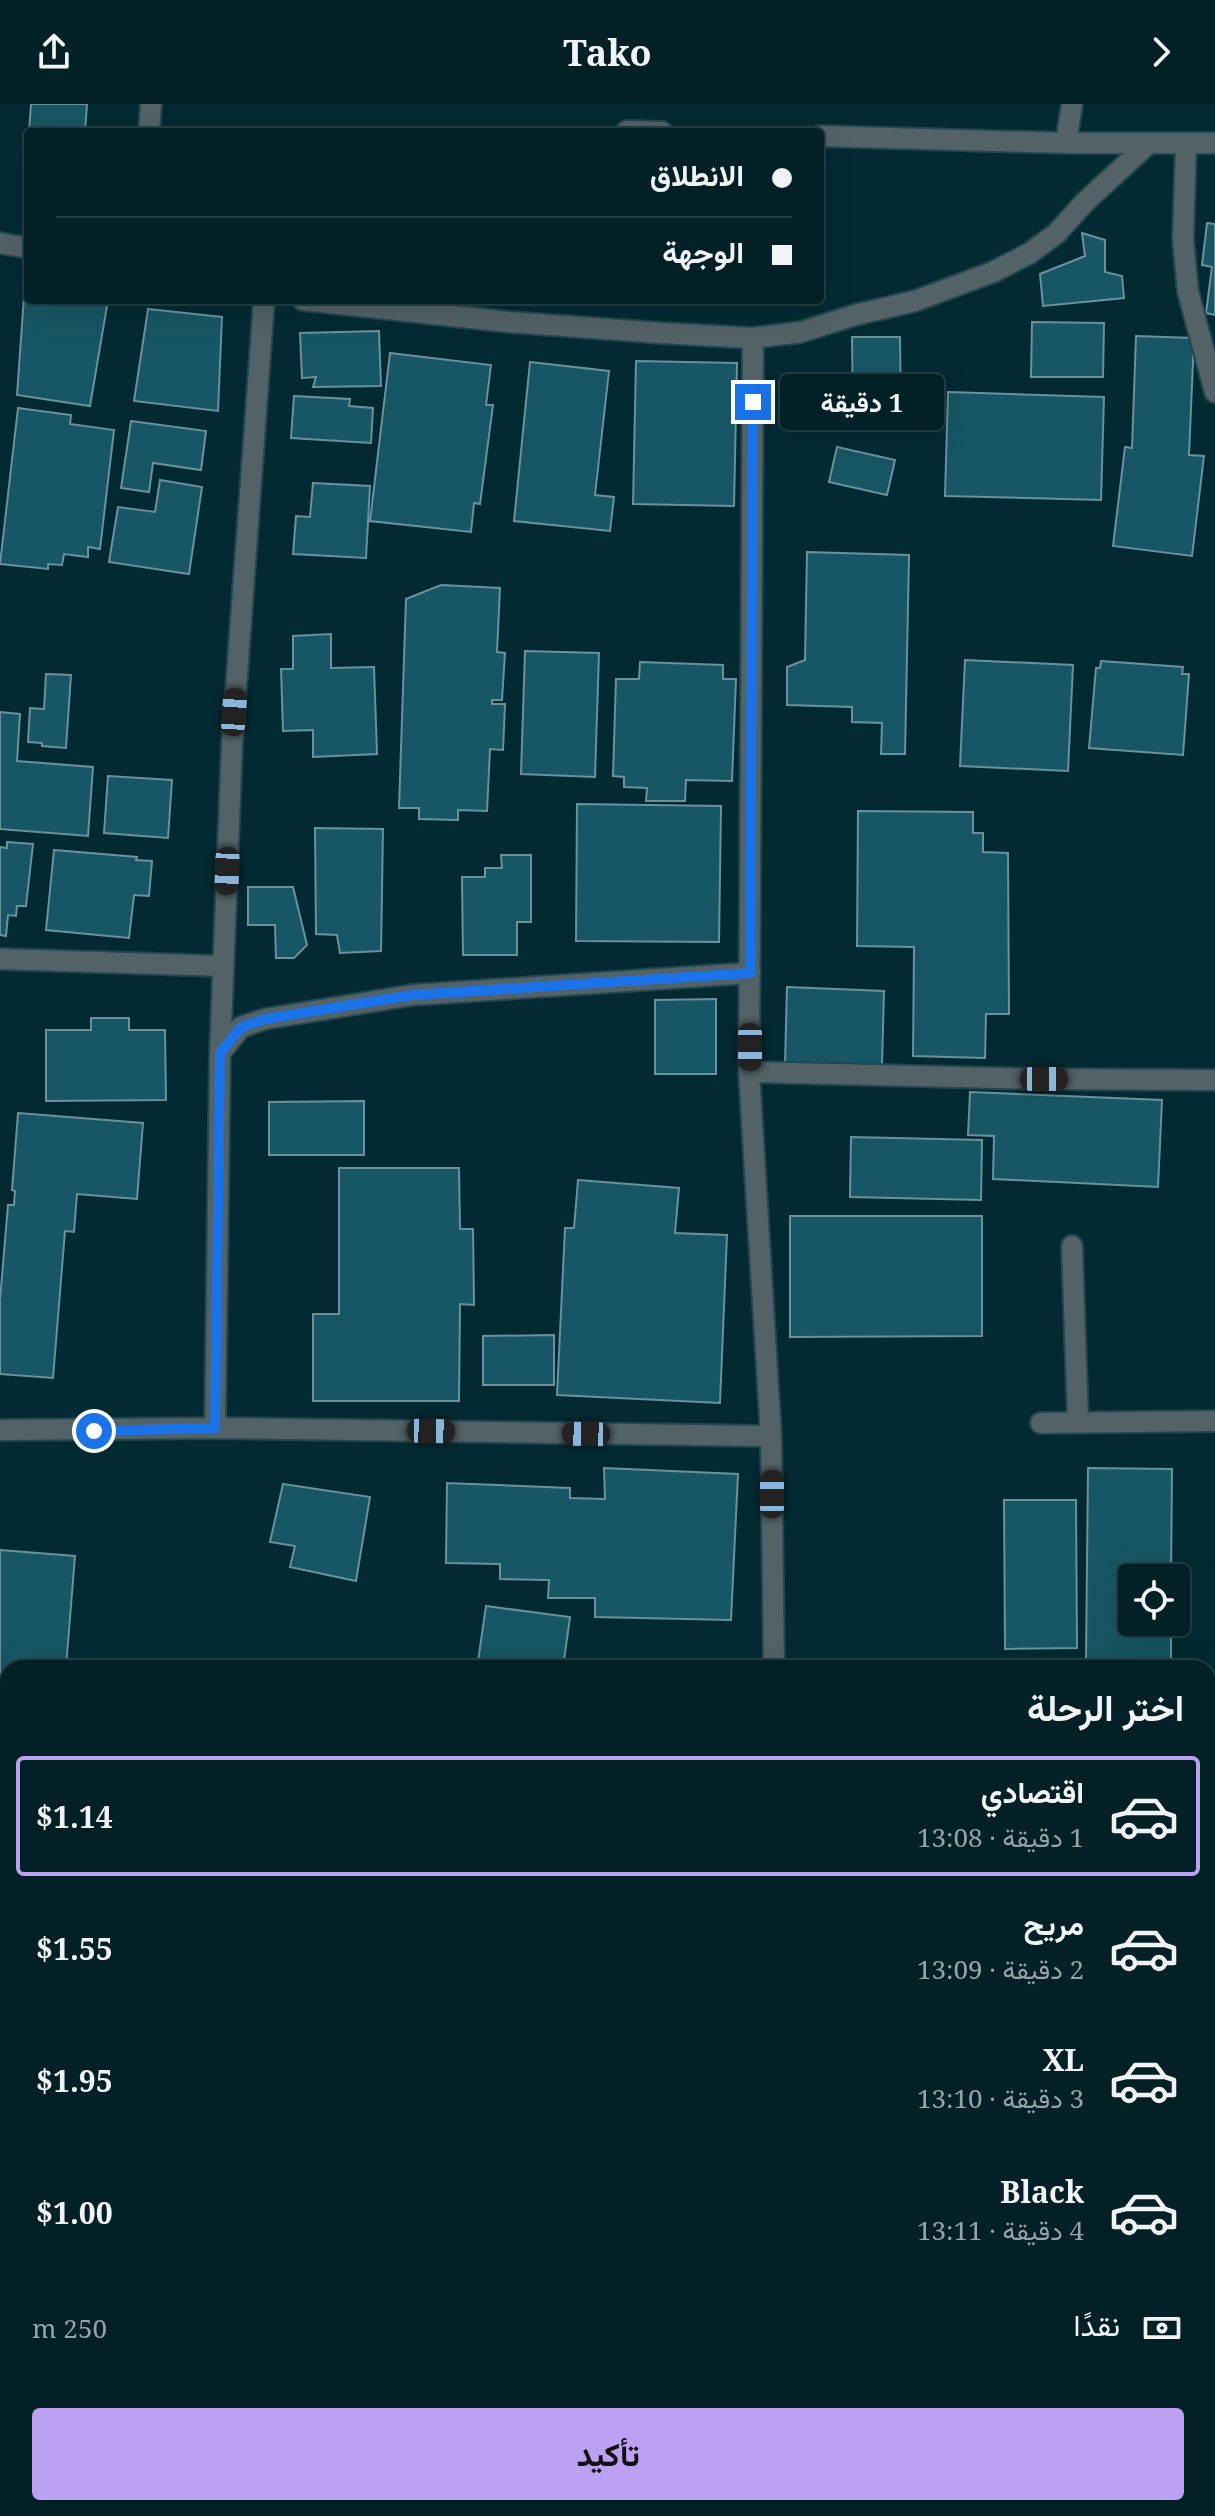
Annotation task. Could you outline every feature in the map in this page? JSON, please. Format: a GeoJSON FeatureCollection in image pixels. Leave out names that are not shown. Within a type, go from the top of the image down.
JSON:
{"type":"FeatureCollection","features":[{"type":"Feature","properties":{"kind":"street"},"geometry":{"type":"LineString","coordinates":[[149,128],[151,104]]}},
{"type":"Feature","properties":{"kind":"street"},"geometry":{"type":"LineString","coordinates":[[1066,143],[1072,104]]}},
{"type":"Feature","properties":{"kind":"street"},"geometry":{"type":"LineString","coordinates":[[824,136],[1066,143],[1215,143]]}},
{"type":"Feature","properties":{"kind":"street"},"geometry":{"type":"LineString","coordinates":[[340,304],[509,322],[753,338],[801,332],[915,301],[993,272],[1030,253],[1056,234],[1085,202],[1149,143]]}},
{"type":"Feature","properties":{"kind":"street"},"geometry":{"type":"LineString","coordinates":[[1186,143],[1183,239],[1188,292],[1215,392]]}},
{"type":"Feature","properties":{"kind":"street"},"geometry":{"type":"LineString","coordinates":[[0,243],[24,247]]}},
{"type":"Feature","properties":{"kind":"street"},"geometry":{"type":"LineString","coordinates":[[215,1428],[220,1053],[232,744],[264,304]]}},
{"type":"Feature","properties":{"kind":"street"},"geometry":{"type":"LineString","coordinates":[[753,338],[749,1072],[771,1436],[774,1660]]}},
{"type":"Feature","properties":{"kind":"street"},"geometry":{"type":"LineString","coordinates":[[0,959],[223,966]]}},
{"type":"Feature","properties":{"kind":"street"},"geometry":{"type":"LineString","coordinates":[[220,1053],[241,1027],[265,1019],[412,995],[750,973]]}},
{"type":"Feature","properties":{"kind":"street"},"geometry":{"type":"LineString","coordinates":[[749,1072],[1215,1080]]}},
{"type":"Feature","properties":{"kind":"street"},"geometry":{"type":"LineString","coordinates":[[1072,1246],[1078,1422]]}},
{"type":"Feature","properties":{"kind":"street"},"geometry":{"type":"LineString","coordinates":[[1041,1423],[1215,1421]]}},
{"type":"Feature","properties":{"kind":"street"},"geometry":{"type":"LineString","coordinates":[[0,1430],[215,1428],[771,1436]]}},
{"type":"Feature","properties":{"kind":"building"},"geometry":{"type":"Polygon","coordinates":[[[31,104],[87,104],[85,128],[29,128],[31,104]]]}},
{"type":"Feature","properties":{"kind":"building"},"geometry":{"type":"Polygon","coordinates":[[[1207,223],[1215,224],[1215,315],[1206,313],[1212,267],[1202,265],[1207,223]]]}},
{"type":"Feature","properties":{"kind":"building"},"geometry":{"type":"Polygon","coordinates":[[[1082,233],[1105,240],[1105,272],[1122,276],[1124,298],[1043,306],[1040,274],[1085,256],[1082,233]]]}},
{"type":"Feature","properties":{"kind":"building"},"geometry":{"type":"Polygon","coordinates":[[[24,296],[24,304],[107,304],[90,406],[17,395],[24,296]]]}},
{"type":"Feature","properties":{"kind":"building"},"geometry":{"type":"Polygon","coordinates":[[[148,309],[222,317],[218,411],[134,401],[148,309]]]}},
{"type":"Feature","properties":{"kind":"building"},"geometry":{"type":"Polygon","coordinates":[[[1032,322],[1104,323],[1103,377],[1031,377],[1032,322]]]}},
{"type":"Feature","properties":{"kind":"building"},"geometry":{"type":"Polygon","coordinates":[[[379,331],[381,386],[313,387],[316,377],[302,378],[300,333],[379,331]]]}},
{"type":"Feature","properties":{"kind":"building"},"geometry":{"type":"Polygon","coordinates":[[[1136,336],[1194,338],[1189,455],[1204,456],[1192,556],[1113,546],[1125,447],[1132,448],[1136,336]]]}},
{"type":"Feature","properties":{"kind":"building"},"geometry":{"type":"Polygon","coordinates":[[[852,337],[900,337],[901,412],[853,412],[852,337]]]}},
{"type":"Feature","properties":{"kind":"building"},"geometry":{"type":"Polygon","coordinates":[[[390,353],[491,365],[486,405],[493,405],[480,504],[474,503],[471,532],[370,521],[390,353]]]}},
{"type":"Feature","properties":{"kind":"building"},"geometry":{"type":"Polygon","coordinates":[[[636,361],[737,363],[734,506],[633,504],[636,361]]]}},
{"type":"Feature","properties":{"kind":"building"},"geometry":{"type":"Polygon","coordinates":[[[530,362],[609,371],[595,495],[614,497],[610,531],[514,521],[530,362]]]}},
{"type":"Feature","properties":{"kind":"building"},"geometry":{"type":"Polygon","coordinates":[[[948,392],[1104,397],[1101,500],[945,496],[948,392]]]}},
{"type":"Feature","properties":{"kind":"building"},"geometry":{"type":"Polygon","coordinates":[[[294,396],[350,399],[349,406],[373,408],[371,443],[291,438],[294,396]]]}},
{"type":"Feature","properties":{"kind":"building"},"geometry":{"type":"Polygon","coordinates":[[[18,408],[71,415],[70,424],[114,430],[100,549],[88,547],[88,557],[64,554],[62,565],[48,564],[48,569],[0,564],[18,408]]]}},
{"type":"Feature","properties":{"kind":"building"},"geometry":{"type":"Polygon","coordinates":[[[131,421],[206,431],[201,470],[153,463],[149,492],[121,488],[131,421]]]}},
{"type":"Feature","properties":{"kind":"building"},"geometry":{"type":"Polygon","coordinates":[[[837,447],[895,460],[887,495],[829,482],[837,447]]]}},
{"type":"Feature","properties":{"kind":"building"},"geometry":{"type":"Polygon","coordinates":[[[160,480],[202,487],[189,574],[109,562],[118,507],[155,512],[160,480]]]}},
{"type":"Feature","properties":{"kind":"building"},"geometry":{"type":"Polygon","coordinates":[[[313,483],[370,486],[366,558],[293,554],[296,516],[310,517],[313,483]]]}},
{"type":"Feature","properties":{"kind":"building"},"geometry":{"type":"Polygon","coordinates":[[[807,552],[909,555],[905,754],[881,754],[882,723],[852,722],[852,707],[787,705],[787,667],[805,660],[807,552]]]}},
{"type":"Feature","properties":{"kind":"building"},"geometry":{"type":"Polygon","coordinates":[[[441,585],[500,588],[497,652],[505,653],[502,700],[492,700],[492,704],[505,704],[503,750],[490,749],[487,811],[458,810],[458,820],[419,819],[419,808],[399,808],[406,599],[441,585]]]}},
{"type":"Feature","properties":{"kind":"building"},"geometry":{"type":"Polygon","coordinates":[[[331,634],[331,668],[374,667],[377,754],[313,757],[313,730],[283,731],[281,669],[293,669],[293,636],[331,634]]]}},
{"type":"Feature","properties":{"kind":"building"},"geometry":{"type":"Polygon","coordinates":[[[525,651],[599,653],[595,777],[521,774],[525,651]]]}},
{"type":"Feature","properties":{"kind":"building"},"geometry":{"type":"Polygon","coordinates":[[[965,660],[1073,665],[1068,771],[960,766],[965,660]]]}},
{"type":"Feature","properties":{"kind":"building"},"geometry":{"type":"Polygon","coordinates":[[[1101,661],[1183,667],[1182,674],[1189,674],[1183,755],[1089,748],[1096,668],[1100,668],[1101,661]]]}},
{"type":"Feature","properties":{"kind":"building"},"geometry":{"type":"Polygon","coordinates":[[[640,662],[723,665],[723,679],[736,679],[732,781],[686,780],[685,801],[646,801],[647,788],[624,787],[624,777],[613,776],[616,679],[639,679],[640,662]]]}},
{"type":"Feature","properties":{"kind":"building"},"geometry":{"type":"Polygon","coordinates":[[[46,674],[71,675],[66,748],[28,742],[30,708],[44,709],[46,674]]]}},
{"type":"Feature","properties":{"kind":"building"},"geometry":{"type":"Polygon","coordinates":[[[0,712],[20,714],[17,761],[93,767],[88,836],[0,829],[0,712]]]}},
{"type":"Feature","properties":{"kind":"building"},"geometry":{"type":"Polygon","coordinates":[[[108,776],[172,780],[168,838],[104,833],[108,776]]]}},
{"type":"Feature","properties":{"kind":"building"},"geometry":{"type":"Polygon","coordinates":[[[577,804],[721,806],[719,942],[576,941],[577,804]]]}},
{"type":"Feature","properties":{"kind":"building"},"geometry":{"type":"Polygon","coordinates":[[[858,811],[973,812],[973,833],[983,833],[983,852],[1008,853],[1009,1014],[986,1014],[985,1058],[913,1056],[914,947],[857,946],[858,811]]]}},
{"type":"Feature","properties":{"kind":"building"},"geometry":{"type":"Polygon","coordinates":[[[315,828],[383,829],[381,951],[340,953],[337,935],[316,934],[315,828]]]}},
{"type":"Feature","properties":{"kind":"building"},"geometry":{"type":"Polygon","coordinates":[[[7,842],[33,844],[26,906],[17,906],[16,916],[8,915],[6,936],[0,935],[0,847],[7,848],[7,842]]]}},
{"type":"Feature","properties":{"kind":"building"},"geometry":{"type":"Polygon","coordinates":[[[54,850],[152,861],[149,896],[134,895],[129,938],[46,930],[54,850]]]}},
{"type":"Feature","properties":{"kind":"building"},"geometry":{"type":"Polygon","coordinates":[[[501,855],[531,855],[531,922],[517,922],[517,955],[463,955],[462,877],[485,877],[485,868],[502,868],[501,855]]]}},
{"type":"Feature","properties":{"kind":"building"},"geometry":{"type":"Polygon","coordinates":[[[248,887],[293,887],[307,945],[294,958],[276,958],[275,925],[248,925],[248,887]]]}},
{"type":"Feature","properties":{"kind":"building"},"geometry":{"type":"Polygon","coordinates":[[[787,987],[884,991],[882,1066],[785,1063],[787,987]]]}},
{"type":"Feature","properties":{"kind":"building"},"geometry":{"type":"Polygon","coordinates":[[[716,999],[716,1074],[655,1074],[655,1000],[716,999]]]}},
{"type":"Feature","properties":{"kind":"building"},"geometry":{"type":"Polygon","coordinates":[[[91,1018],[129,1018],[129,1030],[165,1030],[166,1100],[46,1101],[46,1030],[91,1030],[91,1018]]]}},
{"type":"Feature","properties":{"kind":"building"},"geometry":{"type":"Polygon","coordinates":[[[970,1092],[1162,1100],[1158,1187],[993,1179],[994,1136],[968,1135],[970,1092]]]}},
{"type":"Feature","properties":{"kind":"building"},"geometry":{"type":"Polygon","coordinates":[[[364,1101],[364,1155],[269,1155],[269,1102],[364,1101]]]}},
{"type":"Feature","properties":{"kind":"building"},"geometry":{"type":"Polygon","coordinates":[[[18,1113],[143,1123],[137,1199],[77,1194],[74,1232],[65,1231],[53,1378],[0,1374],[0,1300],[8,1205],[14,1205],[15,1191],[12,1190],[18,1113]]]}},
{"type":"Feature","properties":{"kind":"building"},"geometry":{"type":"Polygon","coordinates":[[[851,1137],[982,1140],[981,1200],[850,1197],[851,1137]]]}},
{"type":"Feature","properties":{"kind":"building"},"geometry":{"type":"Polygon","coordinates":[[[339,1168],[459,1168],[460,1229],[473,1229],[474,1305],[460,1304],[459,1401],[313,1401],[313,1314],[339,1314],[339,1168]]]}},
{"type":"Feature","properties":{"kind":"building"},"geometry":{"type":"Polygon","coordinates":[[[578,1180],[679,1188],[675,1233],[727,1235],[720,1403],[557,1395],[565,1228],[574,1228],[578,1180]]]}},
{"type":"Feature","properties":{"kind":"building"},"geometry":{"type":"Polygon","coordinates":[[[790,1216],[982,1216],[982,1336],[790,1337],[790,1216]]]}},
{"type":"Feature","properties":{"kind":"building"},"geometry":{"type":"Polygon","coordinates":[[[554,1335],[554,1385],[483,1385],[483,1336],[554,1335]]]}},
{"type":"Feature","properties":{"kind":"building"},"geometry":{"type":"Polygon","coordinates":[[[604,1468],[738,1474],[731,1620],[595,1617],[595,1598],[548,1598],[549,1580],[500,1579],[500,1564],[446,1563],[447,1483],[570,1488],[570,1498],[605,1499],[604,1468]]]}},
{"type":"Feature","properties":{"kind":"building"},"geometry":{"type":"Polygon","coordinates":[[[1088,1468],[1172,1469],[1171,1564],[1118,1564],[1118,1636],[1171,1636],[1171,1660],[1086,1660],[1088,1468]]]}},
{"type":"Feature","properties":{"kind":"building"},"geometry":{"type":"Polygon","coordinates":[[[283,1484],[370,1497],[356,1581],[290,1567],[295,1546],[270,1542],[283,1484]]]}},
{"type":"Feature","properties":{"kind":"building"},"geometry":{"type":"Polygon","coordinates":[[[1004,1500],[1076,1500],[1077,1648],[1005,1649],[1004,1500]]]}},
{"type":"Feature","properties":{"kind":"building"},"geometry":{"type":"Polygon","coordinates":[[[0,1550],[75,1556],[67,1660],[0,1660],[0,1550]]]}},
{"type":"Feature","properties":{"kind":"building"},"geometry":{"type":"Polygon","coordinates":[[[486,1606],[570,1617],[564,1660],[478,1660],[486,1606]]]}},
{"type":"Feature","properties":{"kind":"route"},"geometry":{"type":"LineString","coordinates":[[94,1431],[215,1428],[220,1053],[241,1027],[265,1019],[412,995],[750,973],[753,402]]}}]}
